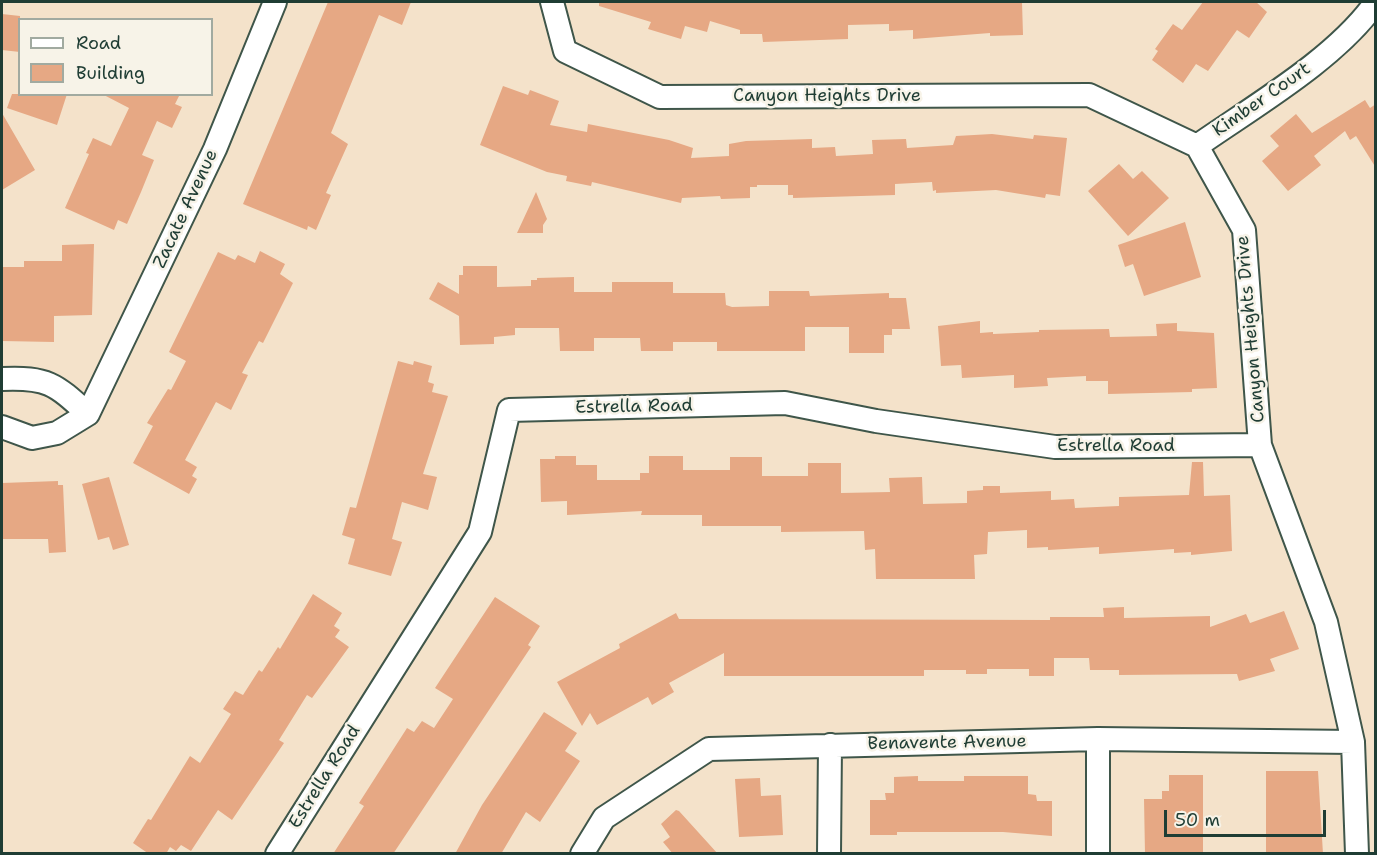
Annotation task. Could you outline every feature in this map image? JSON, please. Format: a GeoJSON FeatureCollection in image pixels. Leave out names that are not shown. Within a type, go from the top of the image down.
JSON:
{"type":"FeatureCollection","features":[{"type":"Feature","properties":{"kind":"street","name":"Zacate Avenue"},"geometry":{"type":"LineString","coordinates":[[88,414],[215,149],[275,2]]}},
{"type":"Feature","properties":{"kind":"street","name":"Canyon Heights Drive"},"geometry":{"type":"LineString","coordinates":[[552,2],[565,51],[660,97],[1089,95],[1197,146],[1244,230],[1260,445],[1326,622],[1353,742],[1357,854]]}},
{"type":"Feature","properties":{"kind":"street","name":"Kimber Court"},"geometry":{"type":"LineString","coordinates":[[1197,146],[1326,55],[1368,14],[1376,2]]}},
{"type":"Feature","properties":{"kind":"street"},"geometry":{"type":"LineString","coordinates":[[2,379],[32,379],[56,385],[88,414],[57,434],[32,438],[2,427]]}},
{"type":"Feature","properties":{"kind":"street","name":"Estrella Road"},"geometry":{"type":"LineString","coordinates":[[278,854],[480,532],[508,410],[785,403],[876,421],[1055,447],[1260,445]]}},
{"type":"Feature","properties":{"kind":"street"},"geometry":{"type":"LineString","coordinates":[[1098,740],[1098,854]]}},
{"type":"Feature","properties":{"kind":"street","name":"Benavente Avenue"},"geometry":{"type":"LineString","coordinates":[[582,854],[604,818],[709,749],[1098,740],[1353,742]]}},
{"type":"Feature","properties":{"kind":"street"},"geometry":{"type":"LineString","coordinates":[[829,854],[830,745]]}},
{"type":"Feature","properties":{"kind":"building"},"geometry":{"type":"Polygon","coordinates":[[[328,2],[411,2],[402,25],[379,15],[331,133],[348,144],[326,193],[331,195],[316,230],[308,226],[307,230],[243,204],[328,2]]]}},
{"type":"Feature","properties":{"kind":"building"},"geometry":{"type":"Polygon","coordinates":[[[599,2],[1022,2],[1023,35],[990,36],[990,33],[913,39],[913,30],[889,31],[889,24],[848,25],[848,39],[763,42],[762,34],[740,34],[740,30],[710,21],[707,32],[685,26],[681,39],[648,29],[651,22],[599,6],[599,2]]]}},
{"type":"Feature","properties":{"kind":"building"},"geometry":{"type":"Polygon","coordinates":[[[1203,2],[1256,2],[1267,12],[1249,38],[1237,30],[1208,71],[1196,64],[1183,83],[1152,60],[1158,51],[1155,49],[1173,24],[1182,30],[1203,2]]]}},
{"type":"Feature","properties":{"kind":"building"},"geometry":{"type":"Polygon","coordinates":[[[2,14],[20,16],[18,18],[18,52],[2,50],[2,14]]]}},
{"type":"Feature","properties":{"kind":"building"},"geometry":{"type":"Polygon","coordinates":[[[503,86],[528,95],[530,90],[559,101],[550,125],[587,132],[588,124],[669,140],[693,148],[691,158],[729,156],[729,144],[746,141],[812,139],[812,148],[835,147],[836,156],[873,154],[872,140],[906,139],[907,148],[953,145],[956,136],[992,134],[1033,139],[1034,135],[1067,138],[1060,196],[1046,194],[1045,198],[996,190],[936,193],[936,190],[933,191],[932,182],[895,184],[895,195],[793,198],[793,195],[788,195],[788,185],[757,185],[757,187],[750,187],[750,198],[721,199],[720,196],[682,198],[681,203],[592,182],[591,186],[566,181],[567,176],[547,172],[480,145],[503,86]]]}},
{"type":"Feature","properties":{"kind":"building"},"geometry":{"type":"Polygon","coordinates":[[[12,94],[66,96],[57,125],[7,108],[12,94]]]}},
{"type":"Feature","properties":{"kind":"building"},"geometry":{"type":"Polygon","coordinates":[[[106,96],[179,96],[175,104],[182,107],[172,128],[157,121],[142,155],[154,160],[127,224],[118,220],[114,230],[65,208],[89,154],[86,153],[93,138],[111,146],[129,108],[106,96]]]}},
{"type":"Feature","properties":{"kind":"building"},"geometry":{"type":"Polygon","coordinates":[[[1365,100],[1370,108],[1376,104],[1376,168],[1356,136],[1350,140],[1345,131],[1314,156],[1321,165],[1288,191],[1262,161],[1279,146],[1270,136],[1296,114],[1312,133],[1365,100]]]}},
{"type":"Feature","properties":{"kind":"building"},"geometry":{"type":"Polygon","coordinates":[[[2,113],[35,170],[2,190],[2,113]]]}},
{"type":"Feature","properties":{"kind":"building"},"geometry":{"type":"Polygon","coordinates":[[[1119,164],[1133,179],[1142,171],[1169,198],[1128,236],[1088,191],[1119,164]]]}},
{"type":"Feature","properties":{"kind":"building"},"geometry":{"type":"Polygon","coordinates":[[[536,192],[547,219],[543,225],[543,233],[517,233],[536,192]]]}},
{"type":"Feature","properties":{"kind":"building"},"geometry":{"type":"Polygon","coordinates":[[[1185,222],[1201,277],[1144,296],[1133,264],[1125,267],[1118,245],[1185,222]]]}},
{"type":"Feature","properties":{"kind":"building"},"geometry":{"type":"Polygon","coordinates":[[[94,244],[92,315],[54,316],[54,342],[2,341],[2,267],[24,267],[24,261],[62,261],[62,245],[94,244]]]}},
{"type":"Feature","properties":{"kind":"building"},"geometry":{"type":"Polygon","coordinates":[[[260,251],[285,264],[280,274],[293,283],[263,343],[259,341],[242,373],[248,375],[231,410],[216,402],[185,460],[197,467],[192,476],[197,479],[189,494],[133,463],[153,426],[147,423],[168,389],[171,390],[186,361],[169,352],[218,252],[235,260],[238,255],[255,263],[260,251]]]}},
{"type":"Feature","properties":{"kind":"building"},"geometry":{"type":"Polygon","coordinates":[[[463,266],[497,266],[497,287],[531,286],[531,280],[537,280],[537,278],[574,277],[574,292],[612,292],[612,282],[673,282],[673,293],[725,293],[726,305],[732,307],[769,306],[769,291],[809,291],[810,296],[889,293],[889,298],[906,298],[910,329],[892,329],[892,335],[884,335],[884,353],[849,353],[849,327],[805,327],[805,351],[717,351],[717,342],[673,342],[673,351],[641,351],[640,338],[594,338],[594,351],[560,351],[559,328],[515,328],[515,335],[494,337],[494,344],[460,345],[459,316],[429,299],[438,282],[459,294],[459,275],[463,275],[463,266]]]}},
{"type":"Feature","properties":{"kind":"building"},"geometry":{"type":"Polygon","coordinates":[[[980,321],[980,333],[993,332],[993,334],[1039,332],[1039,330],[1109,329],[1110,337],[1157,336],[1156,324],[1177,323],[1177,331],[1214,333],[1217,388],[1192,389],[1192,392],[1108,394],[1108,381],[1086,381],[1086,376],[1047,378],[1048,386],[1014,388],[1014,375],[962,378],[961,365],[941,366],[938,326],[980,321]]]}},
{"type":"Feature","properties":{"kind":"building"},"geometry":{"type":"Polygon","coordinates":[[[398,361],[413,365],[414,361],[432,366],[428,382],[434,384],[432,392],[448,396],[423,474],[437,477],[428,510],[402,502],[392,539],[402,542],[391,576],[348,564],[355,539],[342,535],[350,507],[356,508],[398,361]]]}},
{"type":"Feature","properties":{"kind":"building"},"geometry":{"type":"Polygon","coordinates":[[[555,456],[576,456],[576,465],[597,465],[597,480],[640,480],[640,473],[649,473],[649,456],[683,456],[683,470],[730,470],[730,457],[762,457],[762,476],[808,476],[808,463],[841,463],[841,493],[890,492],[889,478],[922,477],[923,504],[967,503],[967,491],[983,490],[983,486],[1000,486],[1000,493],[1051,491],[1051,500],[1074,499],[1075,508],[1119,506],[1119,497],[1189,495],[1192,462],[1203,462],[1204,496],[1230,495],[1232,551],[1191,555],[1191,552],[1174,553],[1174,549],[1099,554],[1099,547],[1048,550],[1048,547],[1027,548],[1027,530],[988,532],[987,554],[974,555],[975,579],[876,579],[875,549],[865,550],[864,531],[781,532],[781,526],[702,526],[702,515],[641,515],[642,511],[567,515],[567,501],[541,502],[540,459],[555,459],[555,456]]]}},
{"type":"Feature","properties":{"kind":"building"},"geometry":{"type":"Polygon","coordinates":[[[109,477],[129,545],[113,550],[109,537],[98,540],[82,484],[109,477]]]}},
{"type":"Feature","properties":{"kind":"building"},"geometry":{"type":"Polygon","coordinates":[[[58,481],[58,485],[63,485],[66,552],[49,553],[48,539],[2,539],[2,483],[58,481]]]}},
{"type":"Feature","properties":{"kind":"building"},"geometry":{"type":"Polygon","coordinates":[[[313,594],[342,613],[334,626],[340,630],[335,637],[349,647],[312,698],[307,695],[279,740],[284,743],[232,820],[218,810],[191,851],[181,845],[176,851],[170,847],[166,854],[149,854],[133,843],[148,819],[151,820],[190,756],[200,763],[231,714],[223,709],[235,691],[243,695],[259,670],[262,672],[278,647],[280,649],[313,594]]]}},
{"type":"Feature","properties":{"kind":"building"},"geometry":{"type":"Polygon","coordinates":[[[495,597],[540,626],[528,645],[531,647],[393,854],[333,854],[364,806],[359,803],[407,728],[414,732],[422,721],[434,728],[453,699],[435,688],[495,597]]]}},
{"type":"Feature","properties":{"kind":"building"},"geometry":{"type":"Polygon","coordinates":[[[1124,607],[1124,618],[1210,616],[1210,627],[1246,614],[1250,623],[1284,611],[1299,649],[1270,659],[1275,671],[1239,681],[1237,674],[1119,675],[1119,670],[1090,670],[1089,658],[1054,658],[1054,676],[1029,676],[1029,669],[987,669],[987,674],[966,674],[966,670],[924,670],[924,676],[724,676],[724,653],[669,683],[674,692],[652,705],[648,697],[597,725],[590,713],[582,726],[557,682],[620,648],[619,644],[676,613],[679,619],[1050,620],[1050,617],[1104,617],[1103,608],[1124,607]]]}},
{"type":"Feature","properties":{"kind":"building"},"geometry":{"type":"Polygon","coordinates":[[[544,712],[577,733],[565,751],[580,761],[540,822],[526,812],[501,854],[455,854],[482,805],[544,712]]]}},
{"type":"Feature","properties":{"kind":"building"},"geometry":{"type":"Polygon","coordinates":[[[1266,771],[1318,771],[1323,854],[1266,854],[1266,771]]]}},
{"type":"Feature","properties":{"kind":"building"},"geometry":{"type":"Polygon","coordinates":[[[1169,775],[1203,775],[1203,854],[1145,854],[1144,799],[1162,799],[1162,791],[1169,791],[1169,775]]]}},
{"type":"Feature","properties":{"kind":"building"},"geometry":{"type":"Polygon","coordinates":[[[918,776],[918,781],[964,781],[964,776],[1028,776],[1028,794],[1036,795],[1037,801],[1052,801],[1052,836],[1003,832],[897,832],[897,835],[870,835],[870,800],[886,800],[885,793],[894,793],[894,777],[918,776]]]}},
{"type":"Feature","properties":{"kind":"building"},"geometry":{"type":"Polygon","coordinates":[[[760,778],[761,796],[781,795],[783,835],[739,837],[735,779],[760,778]]]}},
{"type":"Feature","properties":{"kind":"building"},"geometry":{"type":"Polygon","coordinates":[[[676,810],[718,854],[673,854],[663,842],[670,837],[661,824],[676,810]]]}}]}
